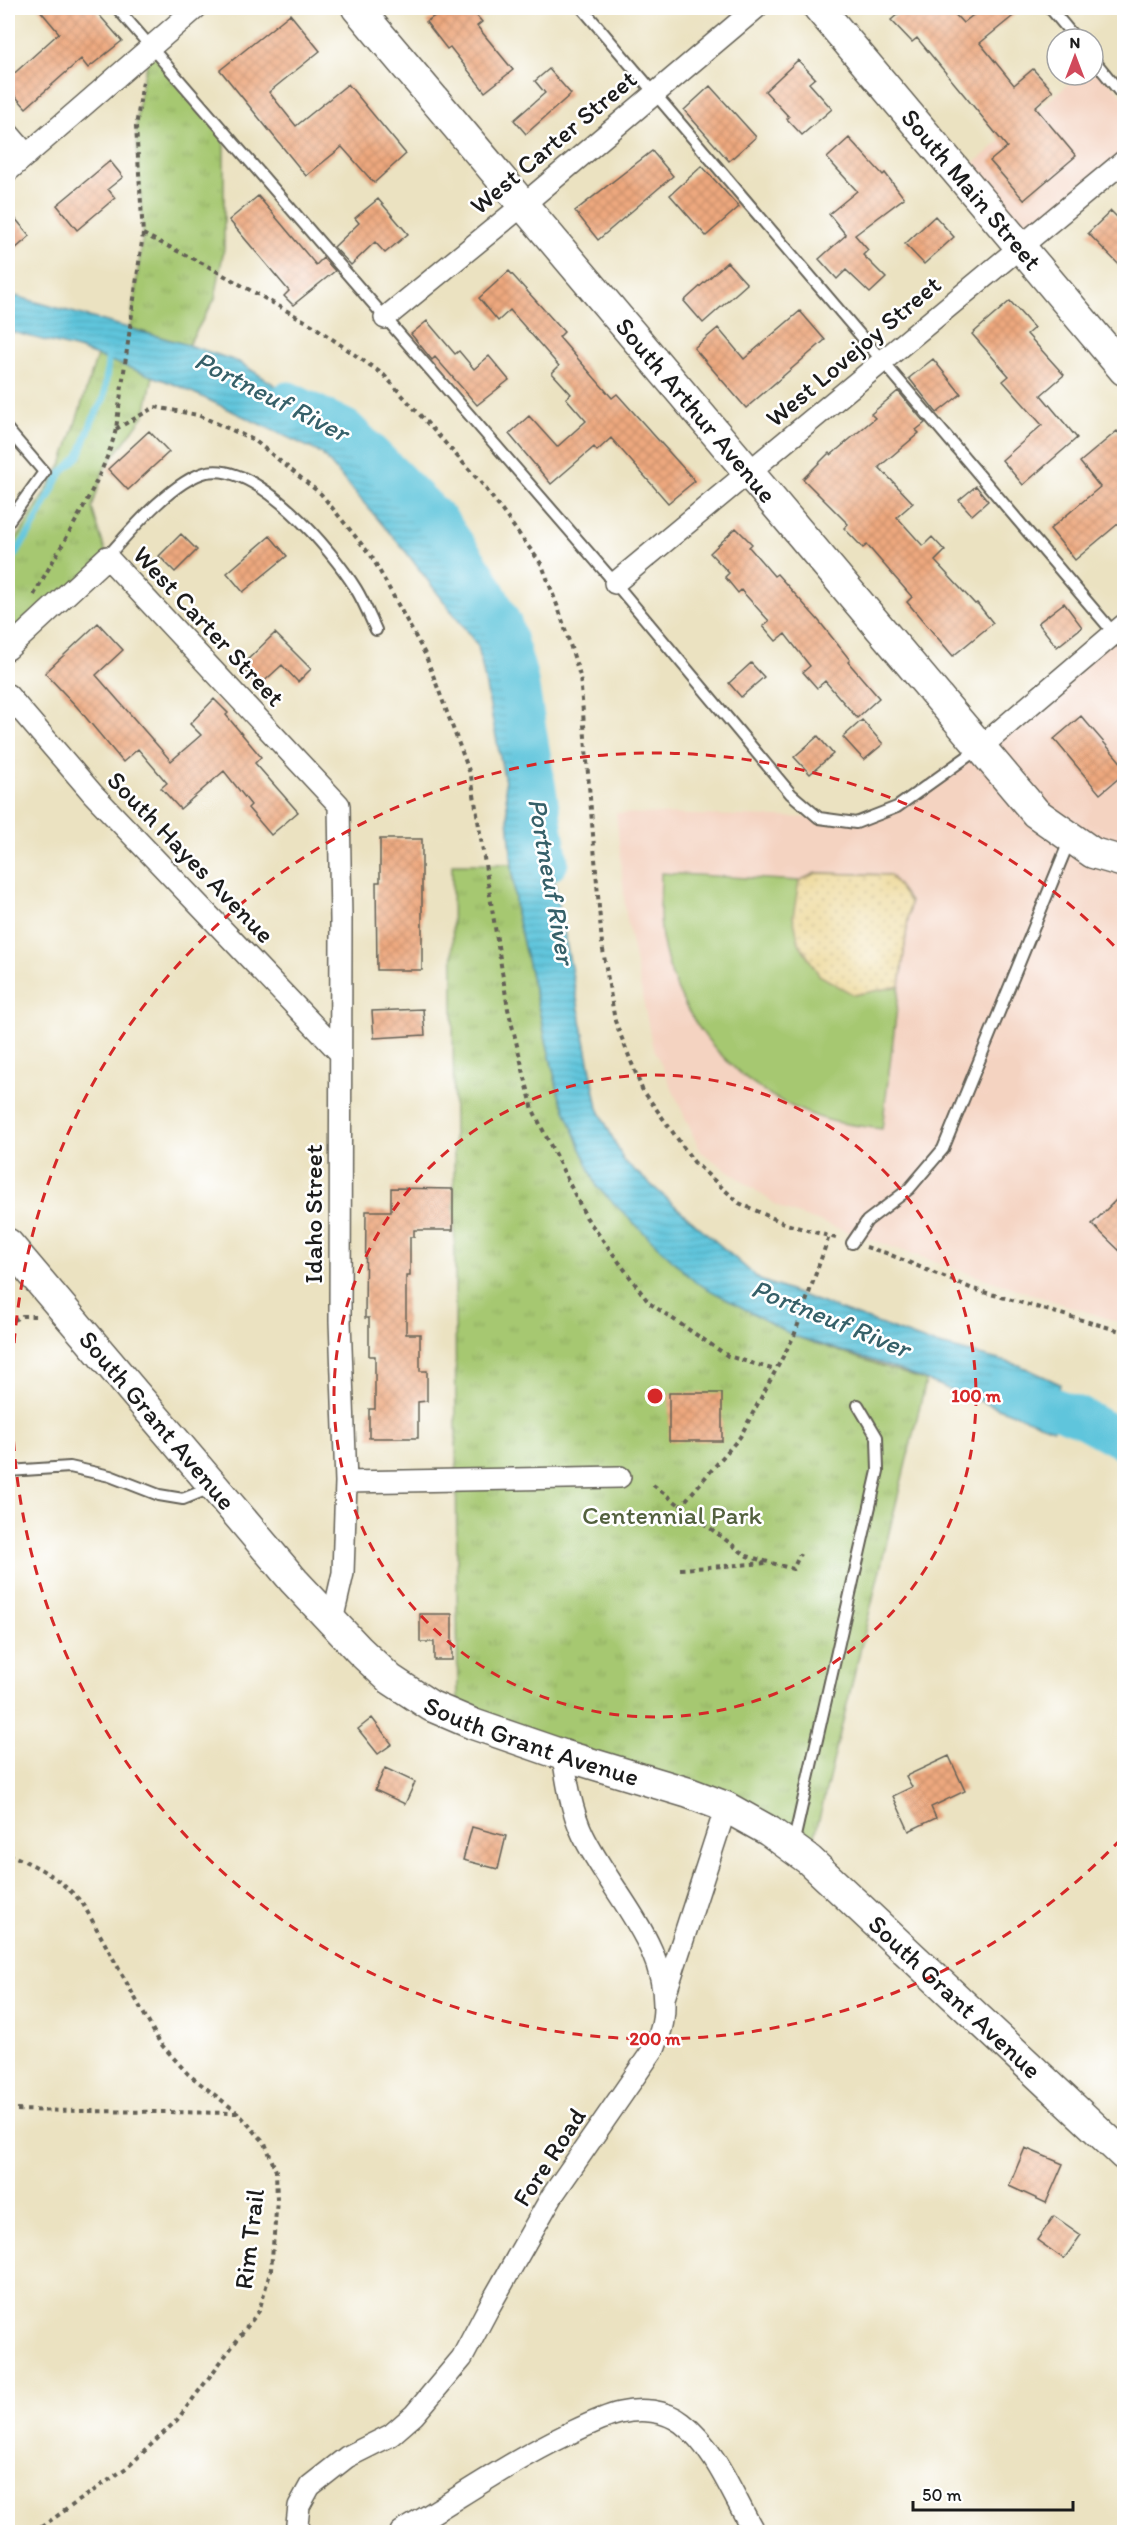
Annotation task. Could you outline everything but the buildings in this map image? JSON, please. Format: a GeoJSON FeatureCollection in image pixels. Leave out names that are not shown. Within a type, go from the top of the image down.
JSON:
{"type":"FeatureCollection","features":[{"type":"Feature","properties":{"kind":"main road","name":"South Arthur Avenue"},"geometry":{"type":"LineString","coordinates":[[357,8],[982,746],[1036,813],[1093,853],[1125,862]]}},
{"type":"Feature","properties":{"kind":"main road","name":"South Main Street"},"geometry":{"type":"LineString","coordinates":[[819,8],[1125,370]]}},
{"type":"Feature","properties":{"kind":"main road","name":"South Grant Avenue"},"geometry":{"type":"LineString","coordinates":[[8,1244],[294,1581],[359,1650],[390,1679],[431,1706],[473,1724],[563,1755],[689,1793],[726,1807],[769,1831],[809,1860],[1125,2155]]}},
{"type":"Feature","properties":{"kind":"street"},"geometry":{"type":"LineString","coordinates":[[8,171],[196,8]]}},
{"type":"Feature","properties":{"kind":"street","name":"West Carter Street"},"geometry":{"type":"LineString","coordinates":[[385,318],[756,8]]}},
{"type":"Feature","properties":{"kind":"street"},"geometry":{"type":"LineString","coordinates":[[8,133],[27,155]]}},
{"type":"Feature","properties":{"kind":"street","name":"West Lovejoy Street"},"geometry":{"type":"LineString","coordinates":[[615,583],[1125,161]]}},
{"type":"Feature","properties":{"kind":"street","name":"West Carter Street"},"geometry":{"type":"LineString","coordinates":[[8,649],[106,557],[339,805]]}},
{"type":"Feature","properties":{"kind":"street"},"geometry":{"type":"LineString","coordinates":[[982,746],[1121,635]]}},
{"type":"Feature","properties":{"kind":"street","name":"South Hayes Avenue"},"geometry":{"type":"LineString","coordinates":[[8,695],[93,794],[340,1053]]}},
{"type":"Feature","properties":{"kind":"street","name":"Idaho Street"},"geometry":{"type":"LineString","coordinates":[[332,1621],[343,1573],[346,1482],[340,1321],[339,805]]}},
{"type":"Feature","properties":{"kind":"street"},"geometry":{"type":"LineString","coordinates":[[346,1482],[620,1477]]}},
{"type":"Feature","properties":{"kind":"street","name":"Fore Road"},"geometry":{"type":"LineString","coordinates":[[299,2532],[297,2524],[299,2506],[310,2487],[347,2457],[391,2435],[414,2415],[462,2358],[552,2196],[656,2047],[663,2021],[664,1999],[655,1962],[646,1939],[583,1835],[568,1787],[563,1755]]}},
{"type":"Feature","properties":{"kind":"street"},"geometry":{"type":"LineString","coordinates":[[664,1999],[726,1807]]}},
{"type":"Feature","properties":{"kind":"street"},"geometry":{"type":"LineString","coordinates":[[400,2532],[525,2455],[589,2424],[620,2413],[643,2410],[664,2413],[680,2421],[695,2435],[709,2452],[754,2532]]}},
{"type":"Feature","properties":{"kind":"lane"},"geometry":{"type":"LineString","coordinates":[[117,8],[615,583],[791,794],[819,818],[856,822],[897,807],[982,746]]}},
{"type":"Feature","properties":{"kind":"lane"},"geometry":{"type":"LineString","coordinates":[[582,8],[882,361],[1121,635]]}},
{"type":"Feature","properties":{"kind":"lane"},"geometry":{"type":"LineString","coordinates":[[1050,8],[1066,27]]}},
{"type":"Feature","properties":{"kind":"lane"},"geometry":{"type":"LineString","coordinates":[[1105,73],[1125,97]]}},
{"type":"Feature","properties":{"kind":"lane"},"geometry":{"type":"LineString","coordinates":[[8,430],[44,472],[8,522]]}},
{"type":"Feature","properties":{"kind":"lane"},"geometry":{"type":"LineString","coordinates":[[106,557],[145,514],[184,483],[206,472],[225,471],[247,479],[275,496],[313,534],[356,589],[376,630]]}},
{"type":"Feature","properties":{"kind":"lane"},"geometry":{"type":"LineString","coordinates":[[852,1243],[867,1221],[909,1189],[944,1149],[1070,839]]}},
{"type":"Feature","properties":{"kind":"lane"},"geometry":{"type":"LineString","coordinates":[[792,1848],[878,1472],[877,1437],[858,1405]]}},
{"type":"Feature","properties":{"kind":"lane"},"geometry":{"type":"LineString","coordinates":[[8,1471],[70,1467],[110,1476],[159,1495],[183,1499],[215,1486]]}},
{"type":"Feature","properties":{"kind":"path"},"geometry":{"type":"LineString","coordinates":[[30,603],[86,499],[112,446],[116,429],[142,234],[136,127],[141,87],[152,46]]}},
{"type":"Feature","properties":{"kind":"path"},"geometry":{"type":"LineString","coordinates":[[142,234],[202,263],[312,325],[384,375],[483,485],[542,565],[580,676],[602,944],[615,1022],[642,1089],[694,1162],[739,1203],[786,1224],[886,1252],[973,1289],[1125,1332]]}},
{"type":"Feature","properties":{"kind":"path"},"geometry":{"type":"LineString","coordinates":[[116,429],[155,407],[198,415],[254,440],[321,494],[372,557],[425,654],[471,776],[507,1009],[533,1110],[538,1121],[586,1217],[649,1303],[728,1356],[775,1370]]}},
{"type":"Feature","properties":{"kind":"path"},"geometry":{"type":"LineString","coordinates":[[680,1507],[740,1437],[794,1336],[829,1236]]}},
{"type":"Feature","properties":{"kind":"path"},"geometry":{"type":"LineString","coordinates":[[652,1485],[747,1556],[793,1569],[800,1554]]}},
{"type":"Feature","properties":{"kind":"path"},"geometry":{"type":"LineString","coordinates":[[680,1569],[771,1563]]}},
{"type":"Feature","properties":{"kind":"path","name":"Rim Trail"},"geometry":{"type":"LineString","coordinates":[[8,1854],[32,1864],[67,1885],[83,1904],[160,2043],[188,2074],[238,2113],[265,2143],[276,2172],[277,2200],[271,2269],[260,2312],[177,2420],[129,2466],[34,2532]]}},
{"type":"Feature","properties":{"kind":"path"},"geometry":{"type":"LineString","coordinates":[[8,2110],[238,2113]]}},
{"type":"Feature","properties":{"kind":"shaded area"},"geometry":{"type":"Polygon","coordinates":[[[1105,77],[1124,97],[1124,161],[1021,247],[960,175],[1065,87],[1105,87],[1105,77]]]}},
{"type":"Feature","properties":{"kind":"shaded area"},"geometry":{"type":"Polygon","coordinates":[[[1124,625],[1124,1324],[782,1209],[700,1151],[652,1044],[626,915],[616,813],[819,818],[856,822],[897,807],[1124,625]]]}},
{"type":"Feature","properties":{"kind":"green space"},"geometry":{"type":"Polygon","coordinates":[[[152,46],[224,130],[224,248],[215,299],[188,345],[130,328],[143,234],[136,127],[141,87],[152,46]]]}},
{"type":"Feature","properties":{"kind":"green space"},"geometry":{"type":"Polygon","coordinates":[[[97,356],[153,376],[145,414],[104,469],[92,508],[107,557],[8,649],[8,550],[22,531],[63,462],[97,356]]]}},
{"type":"Feature","properties":{"kind":"green space","name":"Centennial Park"},"geometry":{"type":"Polygon","coordinates":[[[452,864],[512,864],[516,913],[559,1095],[794,1336],[926,1381],[809,1860],[769,1831],[458,1718],[452,864]]]}},
{"type":"Feature","properties":{"kind":"green space"},"geometry":{"type":"Polygon","coordinates":[[[661,873],[799,881],[816,873],[890,875],[910,902],[882,1129],[834,1122],[797,1109],[768,1093],[718,1052],[698,1027],[682,999],[670,969],[661,929],[661,873]]]}},
{"type":"Feature","properties":{"kind":"sand"},"geometry":{"type":"Polygon","coordinates":[[[816,873],[890,875],[910,902],[900,986],[854,995],[819,975],[799,943],[793,917],[799,881],[816,873]]]}},
{"type":"Feature","properties":{"kind":"water"},"geometry":{"type":"Polygon","coordinates":[[[8,294],[188,345],[239,362],[335,424],[439,521],[509,645],[598,1108],[624,1161],[760,1280],[931,1343],[1019,1365],[1060,1384],[1053,1429],[886,1365],[794,1336],[695,1282],[597,1187],[559,1095],[516,913],[505,782],[478,646],[406,552],[321,453],[179,386],[78,349],[8,331],[8,294]]]}},
{"type":"Feature","properties":{"kind":"waterway"},"geometry":{"type":"LineString","coordinates":[[8,565],[33,527],[61,473],[79,456],[92,421],[104,398],[109,352]]}},
{"type":"Feature","properties":{"kind":"waterway","name":"Portneuf River"},"geometry":{"type":"LineString","coordinates":[[288,401],[346,429],[439,521],[478,578],[503,625],[518,676],[549,862]]}},
{"type":"Feature","properties":{"kind":"waterway","name":"Portneuf River"},"geometry":{"type":"LineString","coordinates":[[1006,1389],[1082,1418],[1124,1441]]}}]}
